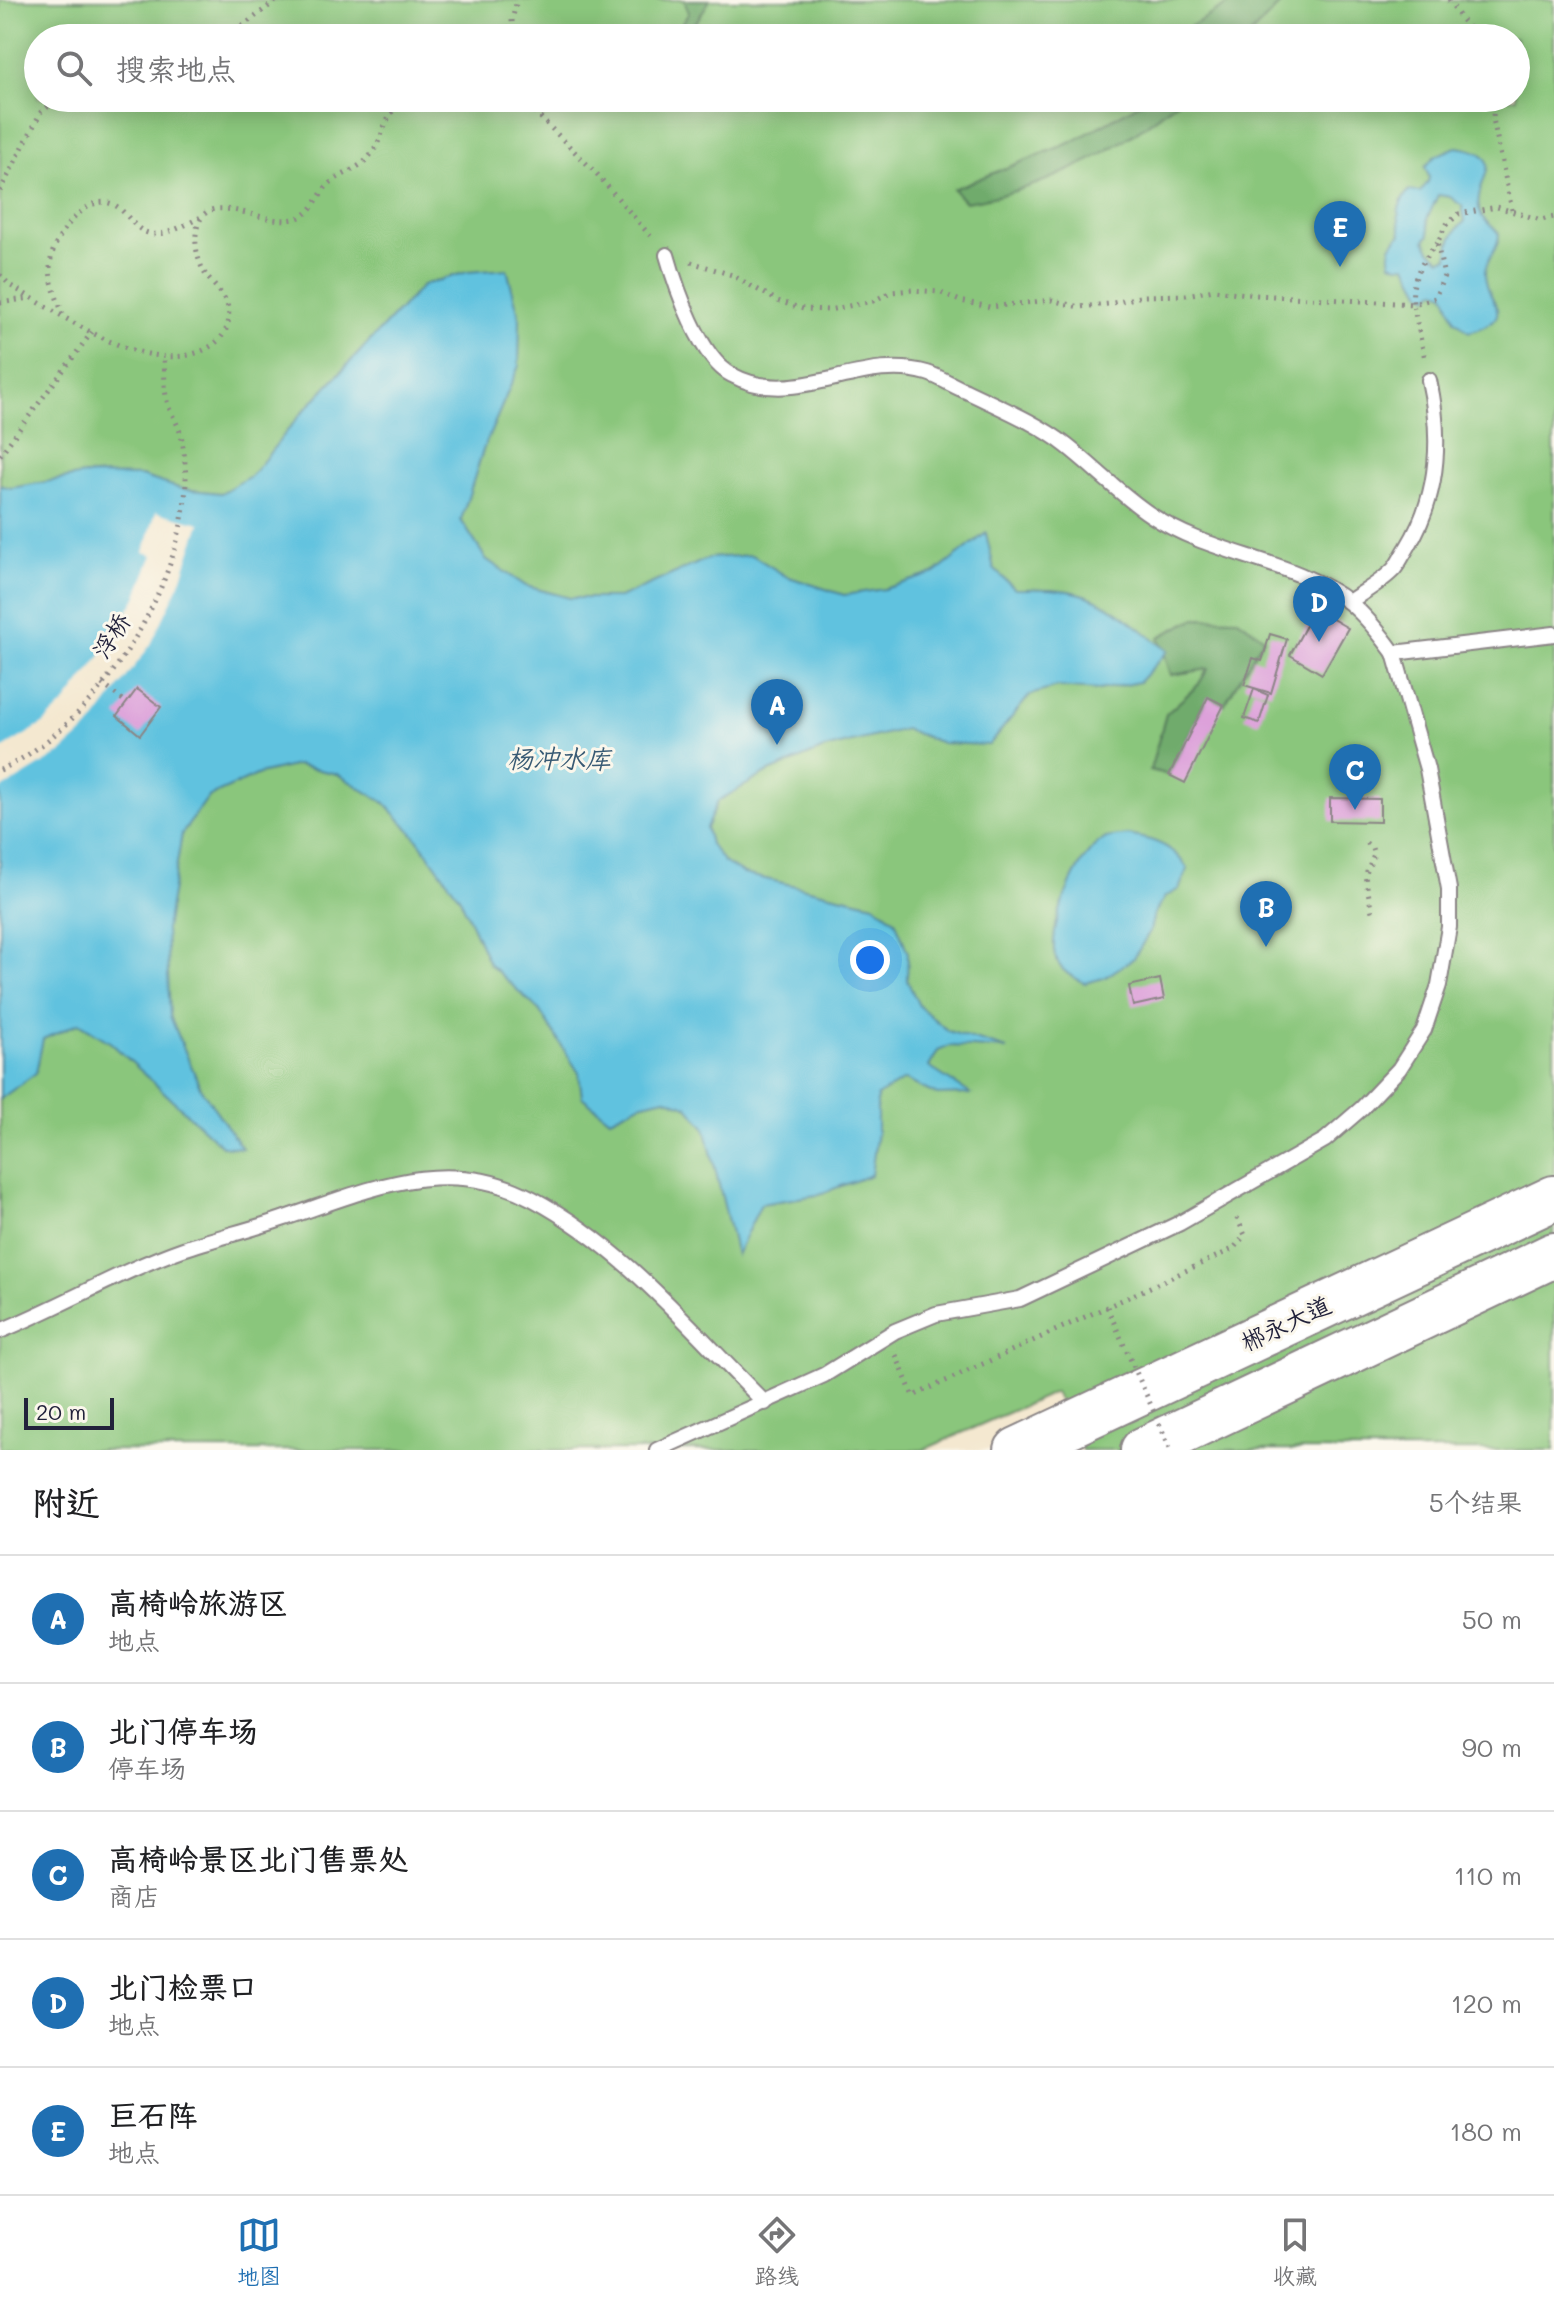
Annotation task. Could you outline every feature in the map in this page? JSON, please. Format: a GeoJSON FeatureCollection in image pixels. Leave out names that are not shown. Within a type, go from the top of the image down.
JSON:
{"type":"FeatureCollection","features":[{"type":"Feature","properties":{"kind":"highway","name":"郴永大道"},"geometry":{"type":"LineString","coordinates":[[1017,1450],[1554,1198]]}},
{"type":"Feature","properties":{"kind":"highway"},"geometry":{"type":"LineString","coordinates":[[1143,1450],[1554,1255]]}},
{"type":"Feature","properties":{"kind":"lane"},"geometry":{"type":"LineString","coordinates":[[657,1450],[824,1375],[888,1336],[936,1314],[1020,1299],[1180,1223],[1325,1140],[1362,1108],[1399,1069],[1424,1030],[1439,985],[1449,927],[1445,863],[1427,769],[1394,653],[1375,627],[1349,602],[1301,576],[1183,533],[1151,515],[1063,443],[927,373],[903,370],[869,372],[788,388],[757,387],[728,374],[706,347],[679,295],[667,255]]}},
{"type":"Feature","properties":{"kind":"lane"},"geometry":{"type":"LineString","coordinates":[[1349,602],[1394,569],[1420,527],[1432,489],[1437,449],[1436,413],[1429,380]]}},
{"type":"Feature","properties":{"kind":"lane"},"geometry":{"type":"LineString","coordinates":[[1394,653],[1554,634]]}},
{"type":"Feature","properties":{"kind":"lane"},"geometry":{"type":"LineString","coordinates":[[0,1331],[183,1249],[265,1225],[390,1182],[462,1177],[531,1197],[608,1247],[765,1403]]}},
{"type":"Feature","properties":{"kind":"path"},"geometry":{"type":"LineString","coordinates":[[245,24],[277,0]]}},
{"type":"Feature","properties":{"kind":"path"},"geometry":{"type":"LineString","coordinates":[[512,24],[517,0]]}},
{"type":"Feature","properties":{"kind":"path"},"geometry":{"type":"LineString","coordinates":[[1449,0],[1465,24]]}},
{"type":"Feature","properties":{"kind":"path"},"geometry":{"type":"LineString","coordinates":[[0,191],[41,112]]}},
{"type":"Feature","properties":{"kind":"path"},"geometry":{"type":"LineString","coordinates":[[63,315],[53,284],[50,260],[60,236],[77,214],[92,203],[108,202],[121,209],[147,233],[162,234],[201,217],[211,208],[222,207],[285,221],[303,216],[315,205],[325,188],[369,158],[392,112]]}},
{"type":"Feature","properties":{"kind":"path"},"geometry":{"type":"LineString","coordinates":[[535,112],[596,173],[667,255],[732,275],[778,301],[803,309],[829,310],[873,301],[891,292],[912,290],[939,292],[960,301],[990,307],[1051,300],[1079,307],[1143,296],[1186,295],[1214,290],[1413,304],[1435,298],[1441,288],[1444,276],[1437,243]]}},
{"type":"Feature","properties":{"kind":"path"},"geometry":{"type":"LineString","coordinates":[[1493,112],[1512,210]]}},
{"type":"Feature","properties":{"kind":"path"},"geometry":{"type":"LineString","coordinates":[[1429,380],[1412,289],[1421,265],[1446,225],[1459,214],[1497,207],[1541,220],[1554,217]]}},
{"type":"Feature","properties":{"kind":"path"},"geometry":{"type":"LineString","coordinates":[[0,275],[11,286],[92,332],[147,355],[164,358],[207,351],[220,341],[229,323],[227,302],[203,271],[195,241],[201,217]]}},
{"type":"Feature","properties":{"kind":"path"},"geometry":{"type":"LineString","coordinates":[[0,303],[31,297]]}},
{"type":"Feature","properties":{"kind":"path"},"geometry":{"type":"LineString","coordinates":[[0,455],[92,332]]}},
{"type":"Feature","properties":{"kind":"path","name":"浮桥"},"geometry":{"type":"LineString","coordinates":[[0,770],[52,738],[102,684],[138,631],[170,563],[180,531],[186,476],[180,431],[167,402],[164,358]]}},
{"type":"Feature","properties":{"kind":"path"},"geometry":{"type":"LineString","coordinates":[[102,684],[127,703]]}},
{"type":"Feature","properties":{"kind":"path"},"geometry":{"type":"LineString","coordinates":[[1366,843],[1374,854],[1365,876],[1373,917]]}},
{"type":"Feature","properties":{"kind":"path"},"geometry":{"type":"LineString","coordinates":[[888,1336],[913,1396],[1233,1249],[1245,1235],[1227,1196]]}},
{"type":"Feature","properties":{"kind":"path"},"geometry":{"type":"LineString","coordinates":[[1107,1307],[1171,1450]]}},
{"type":"Feature","properties":{"kind":"green space"},"geometry":{"type":"Polygon","coordinates":[[[0,0],[1554,0],[1554,1450],[1082,1450],[1055,1392],[923,1450],[0,1450],[0,0]]]}},
{"type":"Feature","properties":{"kind":"green space"},"geometry":{"type":"Polygon","coordinates":[[[684,0],[710,0],[695,24],[681,24],[689,13],[684,0]]]}},
{"type":"Feature","properties":{"kind":"green space"},"geometry":{"type":"Polygon","coordinates":[[[1235,0],[1284,0],[1261,24],[1195,24],[1235,0]]]}},
{"type":"Feature","properties":{"kind":"green space"},"geometry":{"type":"Polygon","coordinates":[[[1124,112],[1163,112],[1107,151],[1052,178],[994,197],[965,202],[953,189],[1072,142],[1124,112]]]}},
{"type":"Feature","properties":{"kind":"green space"},"geometry":{"type":"Polygon","coordinates":[[[1196,618],[1238,619],[1264,638],[1224,705],[1208,698],[1169,775],[1150,770],[1166,714],[1198,685],[1208,669],[1171,675],[1159,637],[1196,618]]]}},
{"type":"Feature","properties":{"kind":"water"},"geometry":{"type":"Polygon","coordinates":[[[1456,147],[1484,156],[1487,163],[1478,203],[1481,215],[1499,234],[1485,269],[1497,315],[1484,326],[1469,332],[1455,320],[1445,293],[1436,290],[1429,297],[1422,293],[1407,265],[1391,263],[1391,247],[1401,234],[1398,216],[1402,201],[1409,191],[1420,192],[1428,182],[1425,167],[1435,156],[1456,147]],[[1438,195],[1427,219],[1429,235],[1425,240],[1430,250],[1441,259],[1448,257],[1452,238],[1465,221],[1462,206],[1450,197],[1438,195]]]}},
{"type":"Feature","properties":{"kind":"water","name":"杨冲水库"},"geometry":{"type":"Polygon","coordinates":[[[507,269],[520,319],[519,366],[483,450],[461,520],[486,559],[526,586],[570,598],[619,598],[709,558],[752,555],[786,576],[844,595],[884,589],[935,573],[986,533],[994,569],[1015,589],[1062,590],[1090,597],[1121,614],[1168,651],[1139,682],[1099,690],[1057,687],[1030,695],[989,745],[942,743],[905,729],[824,749],[767,773],[718,801],[706,828],[710,844],[724,862],[744,874],[874,904],[895,920],[908,953],[907,980],[919,1006],[948,1031],[1007,1049],[950,1046],[938,1051],[929,1067],[971,1094],[937,1095],[905,1080],[877,1096],[877,1132],[871,1175],[817,1195],[761,1204],[736,1255],[705,1127],[687,1106],[665,1098],[640,1104],[610,1119],[582,1097],[579,1073],[539,1010],[489,964],[460,898],[415,836],[385,803],[337,774],[297,765],[259,774],[208,797],[182,834],[166,929],[170,1016],[201,1089],[242,1148],[222,1146],[111,1043],[79,1023],[43,1039],[36,1073],[0,1099],[0,485],[11,488],[84,475],[141,476],[182,489],[221,493],[252,475],[300,415],[423,285],[467,272],[507,269]]]}},
{"type":"Feature","properties":{"kind":"water"},"geometry":{"type":"Polygon","coordinates":[[[1128,835],[1162,845],[1176,854],[1188,869],[1179,889],[1165,897],[1154,914],[1150,931],[1134,958],[1104,978],[1085,983],[1065,972],[1057,961],[1054,949],[1059,915],[1074,876],[1094,847],[1106,838],[1128,835]]]}},
{"type":"Feature","properties":{"kind":"pier"},"geometry":{"type":"Polygon","coordinates":[[[156,512],[200,523],[180,583],[151,644],[90,727],[62,752],[0,790],[0,750],[43,724],[66,702],[102,654],[136,598],[153,555],[144,552],[156,512]]]}},
{"type":"Feature","properties":{"kind":"building"},"geometry":{"type":"Polygon","coordinates":[[[1315,609],[1348,628],[1322,674],[1290,655],[1315,609]]]}},
{"type":"Feature","properties":{"kind":"building"},"geometry":{"type":"Polygon","coordinates":[[[1270,634],[1287,639],[1271,693],[1244,685],[1253,658],[1262,661],[1270,634]]]}},
{"type":"Feature","properties":{"kind":"building"},"geometry":{"type":"Polygon","coordinates":[[[137,689],[161,707],[140,735],[117,716],[137,689]]]}},
{"type":"Feature","properties":{"kind":"building"},"geometry":{"type":"Polygon","coordinates":[[[1254,689],[1268,695],[1259,723],[1244,718],[1254,689]]]}},
{"type":"Feature","properties":{"kind":"building"},"geometry":{"type":"Polygon","coordinates":[[[1208,697],[1224,705],[1185,783],[1169,775],[1208,697]]]}},
{"type":"Feature","properties":{"kind":"building"},"geometry":{"type":"Polygon","coordinates":[[[1330,798],[1380,799],[1380,822],[1330,821],[1330,798]]]}},
{"type":"Feature","properties":{"kind":"building"},"geometry":{"type":"Polygon","coordinates":[[[1160,979],[1164,999],[1133,1006],[1129,986],[1160,979]]]}},
{"type":"Feature","properties":{"kind":"place","name":"巨石阵"},"geometry":{"type":"Point","coordinates":[1340,267]}},
{"type":"Feature","properties":{"kind":"place","name":"北门检票口"},"geometry":{"type":"Point","coordinates":[1319,642]}},
{"type":"Feature","properties":{"kind":"place","name":"高椅岭旅游区"},"geometry":{"type":"Point","coordinates":[777,745]}},
{"type":"Feature","properties":{"kind":"place","name":"高椅岭景区北门售票处"},"geometry":{"type":"Point","coordinates":[1355,810]}},
{"type":"Feature","properties":{"kind":"place","name":"北门停车场"},"geometry":{"type":"Point","coordinates":[1266,947]}}]}
